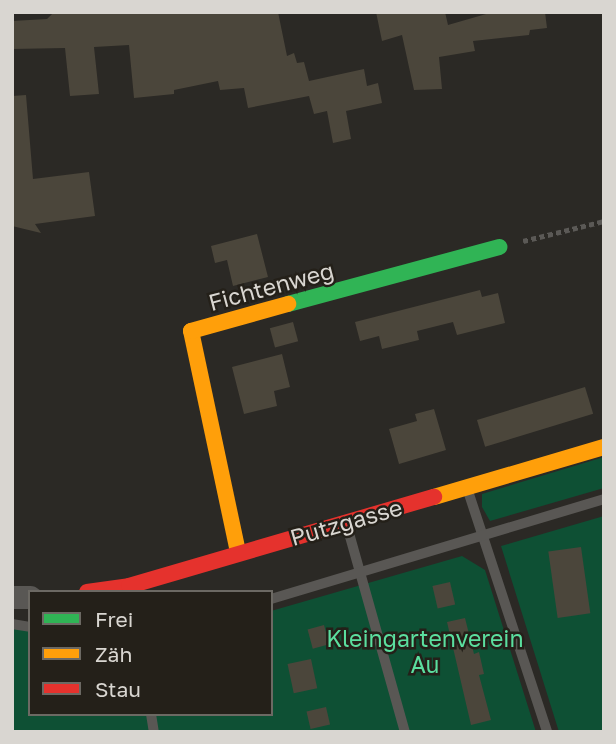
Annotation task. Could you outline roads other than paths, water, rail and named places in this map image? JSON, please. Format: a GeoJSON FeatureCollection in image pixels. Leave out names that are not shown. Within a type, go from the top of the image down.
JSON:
{"type":"FeatureCollection","features":[{"type":"Feature","properties":{"kind":"street","name":"Fichtenweg"},"geometry":{"type":"LineString","coordinates":[[238,552],[191,331],[499,247]]}},
{"type":"Feature","properties":{"kind":"street","name":"Putzgasse"},"geometry":{"type":"LineString","coordinates":[[129,589],[238,552],[604,447]]}},
{"type":"Feature","properties":{"kind":"lane"},"geometry":{"type":"LineString","coordinates":[[467,488],[547,732]]}},
{"type":"Feature","properties":{"kind":"lane"},"geometry":{"type":"LineString","coordinates":[[273,598],[604,499]]}},
{"type":"Feature","properties":{"kind":"lane"},"geometry":{"type":"LineString","coordinates":[[345,522],[405,732]]}},
{"type":"Feature","properties":{"kind":"park label","name":"Kleingartenverein Au"},"geometry":{"type":"Point","coordinates":[425,651]}}]}
